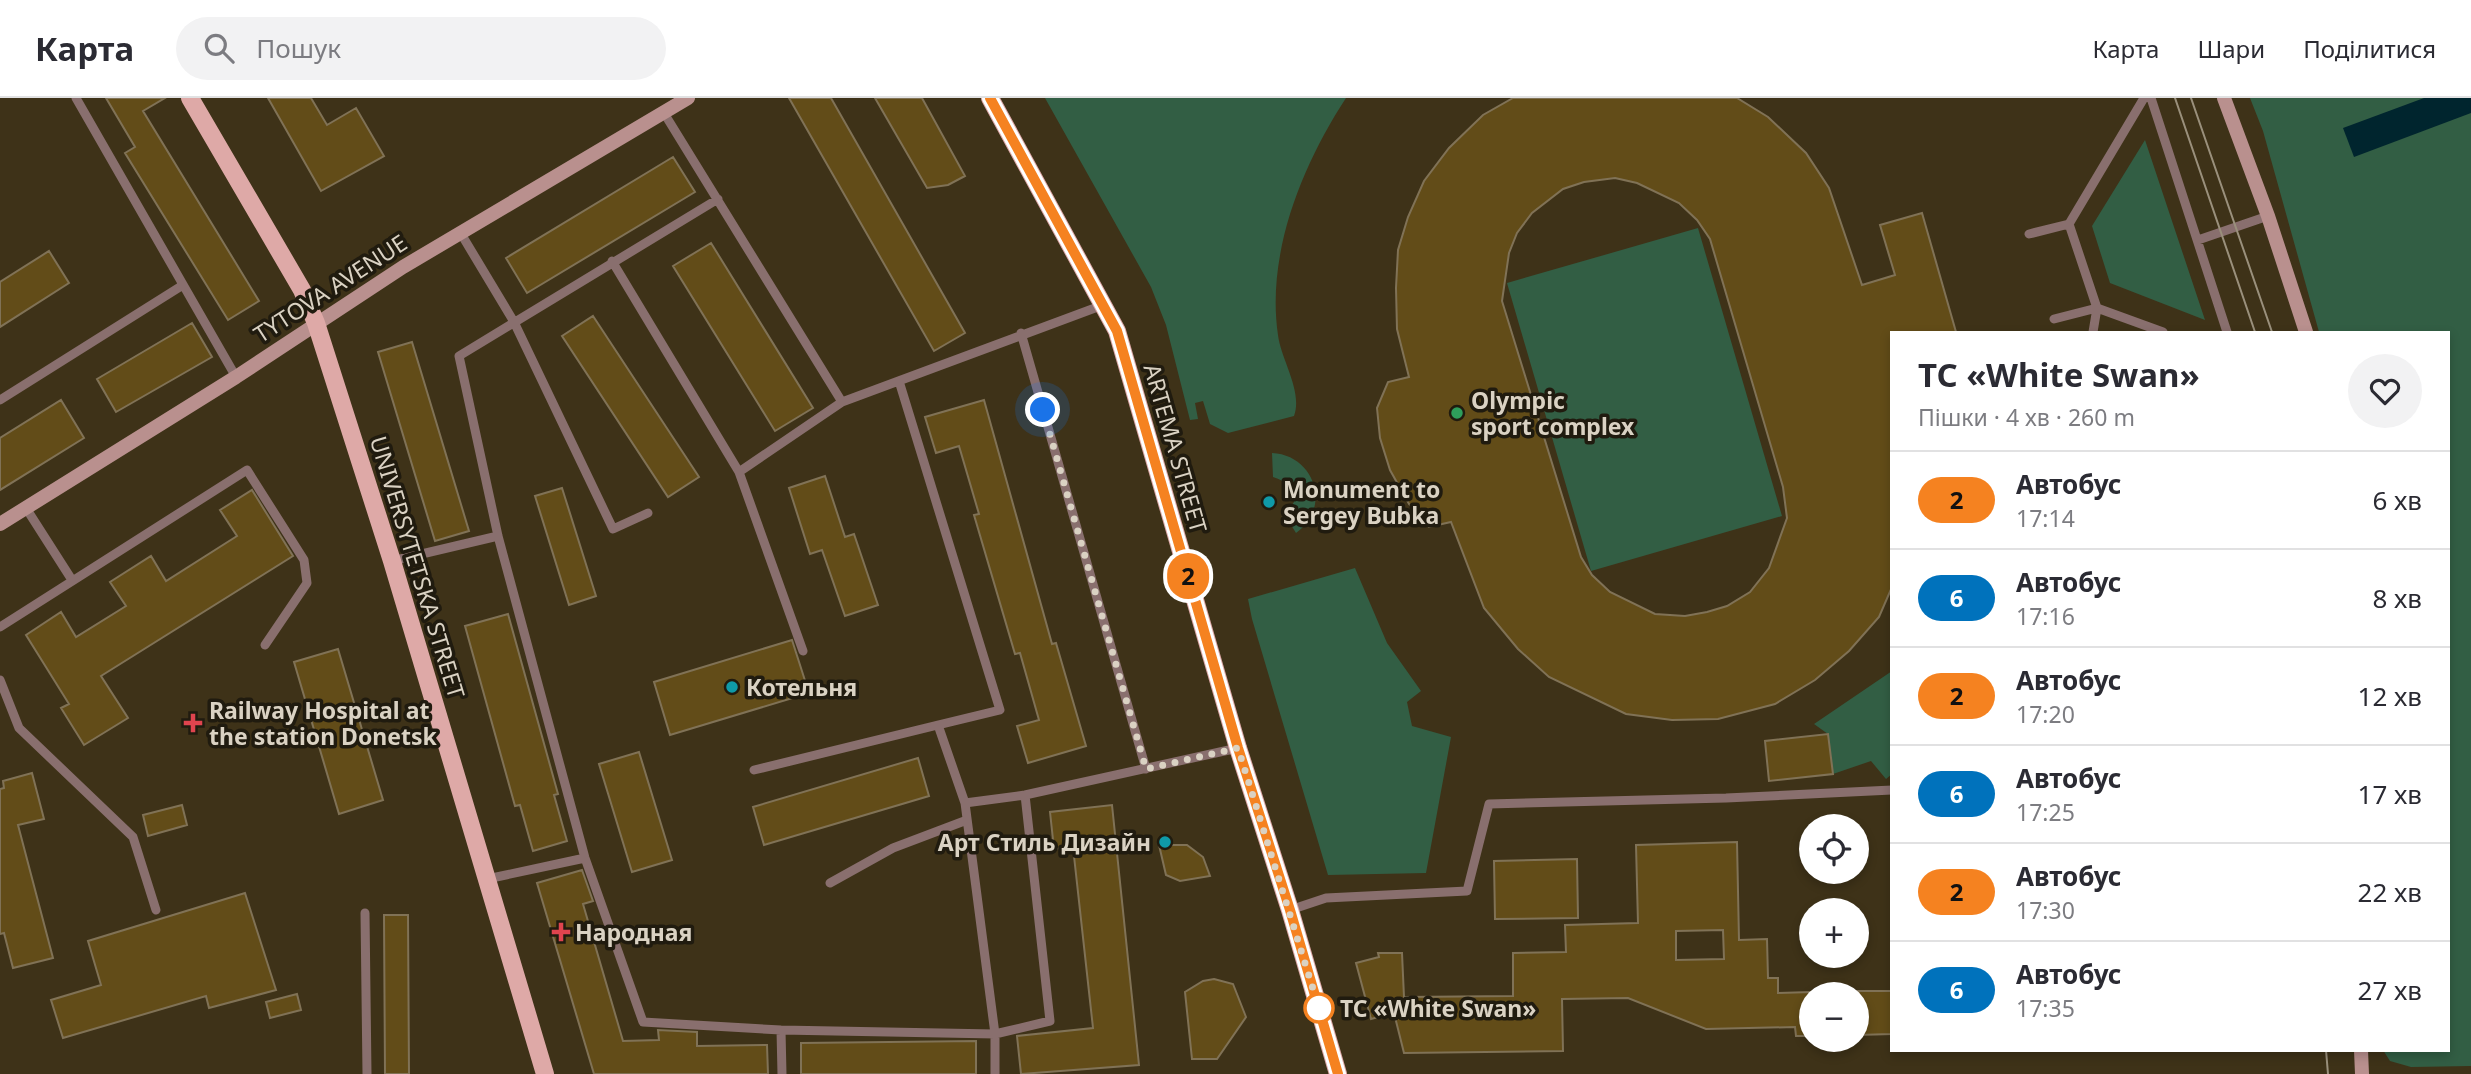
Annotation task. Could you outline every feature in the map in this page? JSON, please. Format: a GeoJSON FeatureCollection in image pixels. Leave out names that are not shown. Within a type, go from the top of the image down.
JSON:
{"type":"FeatureCollection","features":[{"type":"Feature","properties":{"kind":"main road","name":"UNIVERSYTETSKA STREET"},"geometry":{"type":"LineString","coordinates":[[190,98],[302,290],[316,323],[392,561],[545,1074]]}},
{"type":"Feature","properties":{"kind":"main road","name":"ARTEMA STREET"},"geometry":{"type":"LineString","coordinates":[[990,98],[1117,331],[1238,748],[1290,910],[1338,1074]]}},
{"type":"Feature","properties":{"kind":"street","name":"TYTOVA AVENUE"},"geometry":{"type":"LineString","coordinates":[[0,524],[236,377],[460,232],[688,98]]}},
{"type":"Feature","properties":{"kind":"street"},"geometry":{"type":"LineString","coordinates":[[2224,98],[2268,216],[2306,331]]}},
{"type":"Feature","properties":{"kind":"street"},"geometry":{"type":"LineString","coordinates":[[2361,1052],[2362,1074]]}},
{"type":"Feature","properties":{"kind":"lane"},"geometry":{"type":"LineString","coordinates":[[76,98],[236,377]]}},
{"type":"Feature","properties":{"kind":"lane"},"geometry":{"type":"LineString","coordinates":[[2029,234],[2069,224],[2144,98]]}},
{"type":"Feature","properties":{"kind":"lane"},"geometry":{"type":"LineString","coordinates":[[2151,98],[2227,331]]}},
{"type":"Feature","properties":{"kind":"lane"},"geometry":{"type":"LineString","coordinates":[[664,113],[842,402]]}},
{"type":"Feature","properties":{"kind":"lane"},"geometry":{"type":"LineString","coordinates":[[718,199],[459,356],[498,536],[586,858],[643,1022],[781,1030],[995,1034],[1050,1021],[1025,795]]}},
{"type":"Feature","properties":{"kind":"lane"},"geometry":{"type":"LineString","coordinates":[[2198,240],[2268,216]]}},
{"type":"Feature","properties":{"kind":"lane"},"geometry":{"type":"LineString","coordinates":[[2069,224],[2097,308],[2093,331]]}},
{"type":"Feature","properties":{"kind":"lane"},"geometry":{"type":"LineString","coordinates":[[460,232],[514,322],[613,529],[648,513]]}},
{"type":"Feature","properties":{"kind":"lane"},"geometry":{"type":"LineString","coordinates":[[612,261],[739,472],[803,651]]}},
{"type":"Feature","properties":{"kind":"lane"},"geometry":{"type":"LineString","coordinates":[[0,400],[183,285]]}},
{"type":"Feature","properties":{"kind":"lane"},"geometry":{"type":"LineString","coordinates":[[739,472],[842,402],[1104,304]]}},
{"type":"Feature","properties":{"kind":"lane"},"geometry":{"type":"LineString","coordinates":[[2054,319],[2097,308],[2160,331]]}},
{"type":"Feature","properties":{"kind":"lane"},"geometry":{"type":"LineString","coordinates":[[1021,333],[1146,769]]}},
{"type":"Feature","properties":{"kind":"lane"},"geometry":{"type":"LineString","coordinates":[[754,770],[1000,710],[899,381]]}},
{"type":"Feature","properties":{"kind":"lane"},"geometry":{"type":"LineString","coordinates":[[0,627],[247,470],[304,560],[307,583],[265,645]]}},
{"type":"Feature","properties":{"kind":"lane"},"geometry":{"type":"LineString","coordinates":[[26,508],[72,580]]}},
{"type":"Feature","properties":{"kind":"lane"},"geometry":{"type":"LineString","coordinates":[[392,561],[498,536]]}},
{"type":"Feature","properties":{"kind":"lane"},"geometry":{"type":"LineString","coordinates":[[0,680],[19,728],[133,837],[156,910]]}},
{"type":"Feature","properties":{"kind":"lane"},"geometry":{"type":"LineString","coordinates":[[938,724],[965,803],[995,1034],[995,1074]]}},
{"type":"Feature","properties":{"kind":"lane"},"geometry":{"type":"LineString","coordinates":[[965,803],[1025,795],[1238,748]]}},
{"type":"Feature","properties":{"kind":"lane"},"geometry":{"type":"LineString","coordinates":[[1290,910],[1326,898],[1467,891],[1489,804],[1726,799],[1890,790]]}},
{"type":"Feature","properties":{"kind":"lane"},"geometry":{"type":"LineString","coordinates":[[830,883],[892,848],[967,820]]}},
{"type":"Feature","properties":{"kind":"lane"},"geometry":{"type":"LineString","coordinates":[[487,879],[586,858]]}},
{"type":"Feature","properties":{"kind":"lane"},"geometry":{"type":"LineString","coordinates":[[365,913],[367,1074]]}},
{"type":"Feature","properties":{"kind":"lane"},"geometry":{"type":"LineString","coordinates":[[781,1030],[782,1074]]}},
{"type":"Feature","properties":{"kind":"green space"},"geometry":{"type":"Polygon","coordinates":[[[1045,98],[1346,98],[1302,181],[1291,211],[1277,273],[1278,335],[1296,396],[1294,416],[1228,433],[1210,424],[1203,401],[1195,403],[1198,419],[1190,420],[1166,325],[1151,287],[1045,98]]]}},
{"type":"Feature","properties":{"kind":"green space"},"geometry":{"type":"Polygon","coordinates":[[[2250,98],[2471,98],[2471,1066],[2411,1067],[2390,1061],[2384,1052],[2450,1052],[2450,331],[2319,331],[2263,131],[2250,98]]]}},
{"type":"Feature","properties":{"kind":"green space"},"geometry":{"type":"Polygon","coordinates":[[[2145,140],[2205,320],[2110,283],[2092,226],[2145,140]]]}},
{"type":"Feature","properties":{"kind":"green space"},"geometry":{"type":"Polygon","coordinates":[[[1698,228],[1782,516],[1591,571],[1507,283],[1698,228]]]}},
{"type":"Feature","properties":{"kind":"green space"},"geometry":{"type":"Polygon","coordinates":[[[1272,453],[1287,456],[1299,463],[1314,484],[1316,497],[1313,510],[1307,522],[1296,533],[1285,515],[1294,502],[1292,493],[1286,483],[1273,477],[1272,453]]]}},
{"type":"Feature","properties":{"kind":"green space"},"geometry":{"type":"Polygon","coordinates":[[[1355,568],[1387,643],[1421,691],[1407,702],[1412,726],[1451,737],[1426,873],[1328,875],[1252,619],[1248,599],[1355,568]]]}},
{"type":"Feature","properties":{"kind":"green space"},"geometry":{"type":"Polygon","coordinates":[[[1890,672],[1890,776],[1886,779],[1871,761],[1833,774],[1828,734],[1814,724],[1890,672]]]}},
{"type":"Feature","properties":{"kind":"water"},"geometry":{"type":"Polygon","coordinates":[[[2424,98],[2471,98],[2471,113],[2354,157],[2343,128],[2424,98]]]}},
{"type":"Feature","properties":{"kind":"building"},"geometry":{"type":"Polygon","coordinates":[[[106,98],[165,98],[143,111],[259,301],[228,320],[125,153],[135,147],[106,98]]]}},
{"type":"Feature","properties":{"kind":"building"},"geometry":{"type":"Polygon","coordinates":[[[268,98],[311,98],[327,125],[356,108],[384,156],[321,191],[268,98]]]}},
{"type":"Feature","properties":{"kind":"building"},"geometry":{"type":"Polygon","coordinates":[[[789,98],[831,98],[965,333],[934,351],[789,98]]]}},
{"type":"Feature","properties":{"kind":"building"},"geometry":{"type":"Polygon","coordinates":[[[875,98],[922,98],[965,176],[948,185],[927,188],[875,98]]]}},
{"type":"Feature","properties":{"kind":"building","name":"Olympic sport complex"},"geometry":{"type":"Polygon","coordinates":[[[1513,98],[1737,98],[1768,117],[1806,153],[1829,188],[1862,285],[1895,275],[1880,225],[1922,213],[1956,331],[1890,331],[1890,592],[1879,617],[1849,651],[1815,680],[1775,704],[1718,719],[1672,720],[1626,714],[1549,677],[1518,649],[1484,608],[1451,522],[1429,527],[1409,504],[1390,470],[1380,438],[1377,408],[1388,382],[1409,377],[1397,329],[1398,250],[1408,217],[1424,181],[1449,148],[1483,115],[1513,98]],[[1615,178],[1584,182],[1563,189],[1532,213],[1517,233],[1509,253],[1502,301],[1581,557],[1592,575],[1610,592],[1655,614],[1685,616],[1727,606],[1750,592],[1769,568],[1787,518],[1783,487],[1710,239],[1697,220],[1679,203],[1637,183],[1615,178]]]}},
{"type":"Feature","properties":{"kind":"building"},"geometry":{"type":"Polygon","coordinates":[[[673,157],[695,192],[527,293],[506,258],[673,157]]]}},
{"type":"Feature","properties":{"kind":"building"},"geometry":{"type":"Polygon","coordinates":[[[711,243],[813,408],[775,431],[673,266],[711,243]]]}},
{"type":"Feature","properties":{"kind":"building"},"geometry":{"type":"Polygon","coordinates":[[[49,251],[69,283],[0,327],[0,282],[49,251]]]}},
{"type":"Feature","properties":{"kind":"building"},"geometry":{"type":"Polygon","coordinates":[[[593,316],[699,477],[668,497],[562,336],[593,316]]]}},
{"type":"Feature","properties":{"kind":"building"},"geometry":{"type":"Polygon","coordinates":[[[192,323],[212,357],[116,412],[97,379],[192,323]]]}},
{"type":"Feature","properties":{"kind":"building"},"geometry":{"type":"Polygon","coordinates":[[[412,342],[469,531],[435,541],[378,352],[412,342]]]}},
{"type":"Feature","properties":{"kind":"building"},"geometry":{"type":"Polygon","coordinates":[[[61,400],[84,438],[0,490],[0,438],[61,400]]]}},
{"type":"Feature","properties":{"kind":"building"},"geometry":{"type":"Polygon","coordinates":[[[984,400],[1052,644],[1056,643],[1086,746],[1028,763],[1017,726],[1039,720],[1020,653],[1015,654],[974,515],[979,514],[959,446],[936,453],[925,417],[984,400]]]}},
{"type":"Feature","properties":{"kind":"building"},"geometry":{"type":"Polygon","coordinates":[[[825,476],[845,537],[854,534],[878,605],[845,616],[822,550],[810,554],[789,488],[825,476]]]}},
{"type":"Feature","properties":{"kind":"building"},"geometry":{"type":"Polygon","coordinates":[[[562,488],[596,596],[569,605],[535,496],[562,488]]]}},
{"type":"Feature","properties":{"kind":"building"},"geometry":{"type":"Polygon","coordinates":[[[252,490],[293,556],[101,676],[128,718],[84,745],[61,708],[69,704],[26,635],[61,612],[76,637],[126,606],[110,582],[151,556],[166,581],[237,536],[220,510],[252,490]]]}},
{"type":"Feature","properties":{"kind":"building"},"geometry":{"type":"Polygon","coordinates":[[[508,614],[558,794],[554,795],[567,841],[533,851],[520,805],[515,806],[465,626],[508,614]]]}},
{"type":"Feature","properties":{"kind":"building","name":"Котельня"},"geometry":{"type":"Polygon","coordinates":[[[792,640],[809,693],[670,735],[654,682],[792,640]]]}},
{"type":"Feature","properties":{"kind":"building"},"geometry":{"type":"Polygon","coordinates":[[[338,649],[383,800],[339,814],[294,662],[338,649]]]}},
{"type":"Feature","properties":{"kind":"building"},"geometry":{"type":"Polygon","coordinates":[[[1828,734],[1833,774],[1769,781],[1765,741],[1828,734]]]}},
{"type":"Feature","properties":{"kind":"building"},"geometry":{"type":"Polygon","coordinates":[[[639,752],[672,860],[632,872],[599,764],[639,752]]]}},
{"type":"Feature","properties":{"kind":"building"},"geometry":{"type":"Polygon","coordinates":[[[918,758],[929,796],[764,845],[753,807],[918,758]]]}},
{"type":"Feature","properties":{"kind":"building"},"geometry":{"type":"Polygon","coordinates":[[[32,773],[44,819],[18,825],[53,958],[13,968],[4,933],[0,934],[0,789],[4,788],[3,781],[32,773]]]}},
{"type":"Feature","properties":{"kind":"building"},"geometry":{"type":"Polygon","coordinates":[[[182,805],[187,825],[148,836],[143,815],[182,805]]]}},
{"type":"Feature","properties":{"kind":"building"},"geometry":{"type":"Polygon","coordinates":[[[1112,805],[1139,1065],[1021,1074],[1017,1036],[1093,1028],[1073,847],[1054,849],[1050,812],[1112,805]]]}},
{"type":"Feature","properties":{"kind":"building"},"geometry":{"type":"Polygon","coordinates":[[[1737,842],[1739,940],[1767,939],[1768,978],[1778,978],[1778,993],[1799,992],[1799,1036],[1796,1036],[1795,1027],[1706,1029],[1628,998],[1562,999],[1563,1051],[1404,1053],[1394,1013],[1371,1019],[1356,963],[1379,957],[1378,953],[1402,953],[1404,997],[1513,996],[1513,953],[1566,952],[1565,925],[1638,923],[1636,845],[1737,842]],[[1723,930],[1676,931],[1676,960],[1724,959],[1723,930]]]}},
{"type":"Feature","properties":{"kind":"building","name":"Арт Стиль Дизайн"},"geometry":{"type":"Polygon","coordinates":[[[1159,845],[1187,845],[1203,857],[1210,876],[1180,881],[1166,875],[1159,845]]]}},
{"type":"Feature","properties":{"kind":"building"},"geometry":{"type":"Polygon","coordinates":[[[1577,859],[1578,918],[1495,919],[1494,861],[1577,859]]]}},
{"type":"Feature","properties":{"kind":"building"},"geometry":{"type":"Polygon","coordinates":[[[582,870],[593,901],[583,904],[623,1041],[659,1040],[658,1030],[697,1032],[697,1046],[767,1045],[768,1074],[594,1074],[537,883],[582,870]]]}},
{"type":"Feature","properties":{"kind":"building"},"geometry":{"type":"Polygon","coordinates":[[[245,893],[276,990],[209,1008],[206,996],[63,1038],[51,1000],[101,985],[88,941],[245,893]]]}},
{"type":"Feature","properties":{"kind":"building"},"geometry":{"type":"Polygon","coordinates":[[[384,915],[408,915],[409,1074],[385,1074],[384,915]]]}},
{"type":"Feature","properties":{"kind":"building"},"geometry":{"type":"Polygon","coordinates":[[[1214,979],[1233,984],[1246,1017],[1217,1059],[1192,1059],[1185,992],[1203,981],[1214,979]]]}},
{"type":"Feature","properties":{"kind":"building"},"geometry":{"type":"Polygon","coordinates":[[[1869,991],[1890,991],[1890,1034],[1869,1035],[1869,991]]]}},
{"type":"Feature","properties":{"kind":"building"},"geometry":{"type":"Polygon","coordinates":[[[297,994],[301,1010],[270,1018],[266,1002],[297,994]]]}},
{"type":"Feature","properties":{"kind":"building"},"geometry":{"type":"Polygon","coordinates":[[[976,1041],[976,1074],[801,1074],[801,1043],[976,1041]]]}},
{"type":"Feature","properties":{"kind":"tram line"},"geometry":{"type":"LineString","coordinates":[[2175,98],[2255,331]]}},
{"type":"Feature","properties":{"kind":"tram line"},"geometry":{"type":"LineString","coordinates":[[2191,98],[2272,331]]}},
{"type":"Feature","properties":{"kind":"tram line"},"geometry":{"type":"LineString","coordinates":[[2326,1052],[2328,1074]]}},
{"type":"Feature","properties":{"kind":"bus line","name":"2"},"geometry":{"type":"LineString","coordinates":[[990,98],[1117,331],[1238,748],[1290,910],[1338,1074]]}},
{"type":"Feature","properties":{"kind":"place","name":"Olympic sport complex"},"geometry":{"type":"Point","coordinates":[1457,413]}},
{"type":"Feature","properties":{"kind":"place","name":"Monument to Sergey Bubka"},"geometry":{"type":"Point","coordinates":[1269,502]}},
{"type":"Feature","properties":{"kind":"place","name":"Котельня"},"geometry":{"type":"Point","coordinates":[732,687]}},
{"type":"Feature","properties":{"kind":"place","name":"Railway Hospital at the station Donetsk"},"geometry":{"type":"Point","coordinates":[193,723]}},
{"type":"Feature","properties":{"kind":"place","name":"Арт Стиль Дизайн"},"geometry":{"type":"Point","coordinates":[1165,842]}},
{"type":"Feature","properties":{"kind":"place","name":"Народная"},"geometry":{"type":"Point","coordinates":[561,932]}},
{"type":"Feature","properties":{"kind":"place","name":"TC «White Swan»"},"geometry":{"type":"Point","coordinates":[1319,1008]}},
{"type":"Feature","properties":{"kind":"route"},"geometry":{"type":"LineString","coordinates":[[1043,410],[1146,769],[1238,748],[1319,1008]]}}]}
